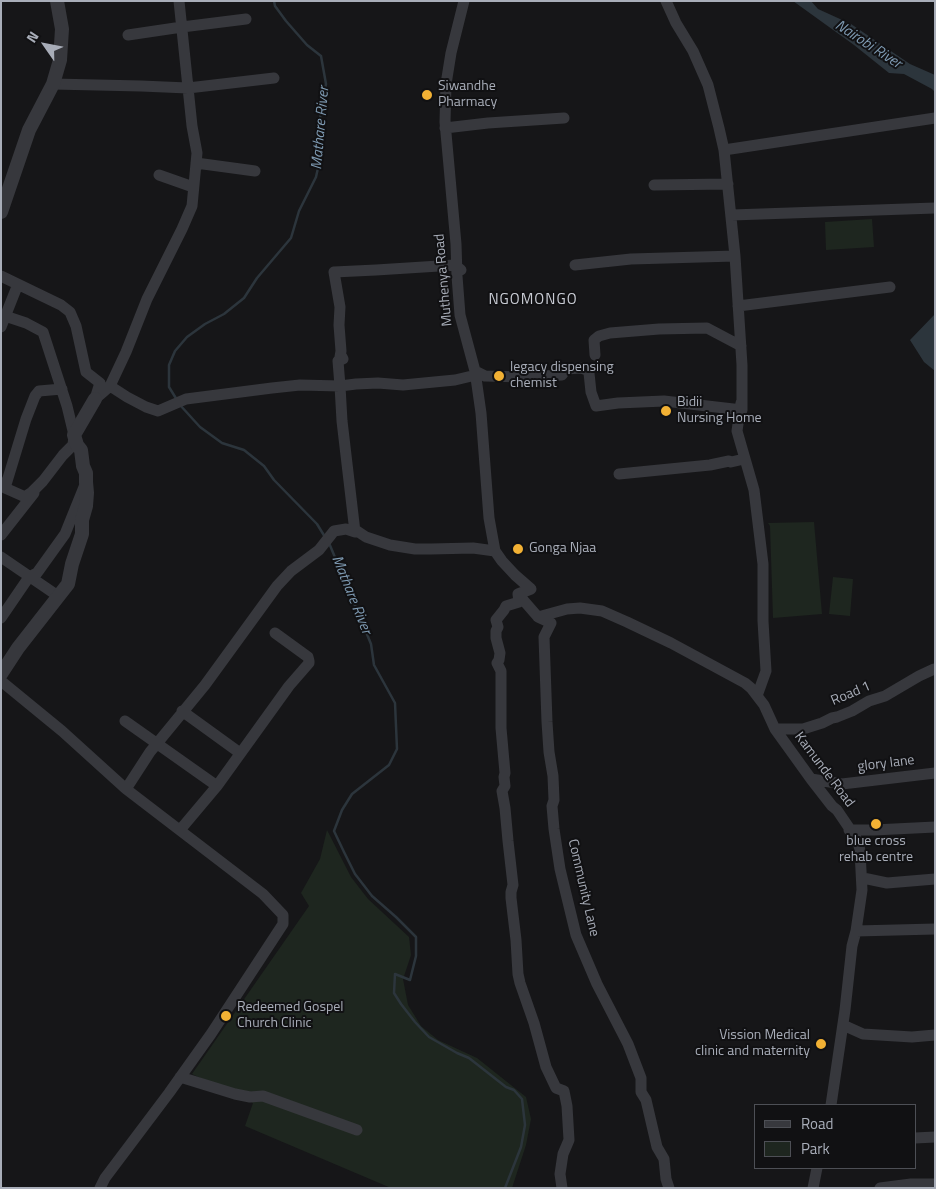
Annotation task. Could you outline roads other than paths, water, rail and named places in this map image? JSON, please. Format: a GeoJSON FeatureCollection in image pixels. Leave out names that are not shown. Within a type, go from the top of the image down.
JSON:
{"type":"FeatureCollection","features":[{"type":"Feature","properties":{"kind":"street"},"geometry":{"type":"LineString","coordinates":[[1,212],[29,130],[53,84],[60,60],[62,29],[57,1]]}},
{"type":"Feature","properties":{"kind":"street"},"geometry":{"type":"LineString","coordinates":[[95,399],[110,386],[147,299],[192,206],[196,148],[179,1]]}},
{"type":"Feature","properties":{"kind":"street","name":"Muthenya Road"},"geometry":{"type":"LineString","coordinates":[[464,1],[451,53],[446,84],[445,128],[456,244],[456,276],[460,315],[475,373],[495,551]]}},
{"type":"Feature","properties":{"kind":"street"},"geometry":{"type":"LineString","coordinates":[[666,1],[676,23],[693,51],[708,85],[724,150],[735,256],[742,365],[742,410]]}},
{"type":"Feature","properties":{"kind":"street"},"geometry":{"type":"LineString","coordinates":[[128,35],[246,19]]}},
{"type":"Feature","properties":{"kind":"street"},"geometry":{"type":"LineString","coordinates":[[53,84],[188,88],[274,78]]}},
{"type":"Feature","properties":{"kind":"street"},"geometry":{"type":"LineString","coordinates":[[445,128],[564,118]]}},
{"type":"Feature","properties":{"kind":"street"},"geometry":{"type":"LineString","coordinates":[[724,150],[935,118]]}},
{"type":"Feature","properties":{"kind":"street"},"geometry":{"type":"LineString","coordinates":[[196,163],[255,171]]}},
{"type":"Feature","properties":{"kind":"street"},"geometry":{"type":"LineString","coordinates":[[159,176],[193,187]]}},
{"type":"Feature","properties":{"kind":"street"},"geometry":{"type":"LineString","coordinates":[[654,185],[728,184]]}},
{"type":"Feature","properties":{"kind":"street"},"geometry":{"type":"LineString","coordinates":[[732,215],[935,208]]}},
{"type":"Feature","properties":{"kind":"street"},"geometry":{"type":"LineString","coordinates":[[575,265],[631,259],[735,256]]}},
{"type":"Feature","properties":{"kind":"street"},"geometry":{"type":"LineString","coordinates":[[355,532],[342,421],[338,361],[343,359],[340,357],[340,307],[334,272],[455,265],[464,273],[456,276]]}},
{"type":"Feature","properties":{"kind":"street"},"geometry":{"type":"LineString","coordinates":[[1,276],[61,304],[70,312],[76,326],[86,372],[100,383],[95,399],[74,435],[73,445],[63,454],[1,534]]}},
{"type":"Feature","properties":{"kind":"street"},"geometry":{"type":"LineString","coordinates":[[1,674],[18,648],[68,584],[72,564],[82,534],[82,520],[88,493],[82,450],[77,445],[62,389],[43,332],[26,323],[3,320],[18,284]]}},
{"type":"Feature","properties":{"kind":"street"},"geometry":{"type":"LineString","coordinates":[[738,306],[890,288]]}},
{"type":"Feature","properties":{"kind":"street"},"geometry":{"type":"LineString","coordinates":[[595,355],[594,340],[599,336],[610,333],[659,329],[707,328],[741,346]]}},
{"type":"Feature","properties":{"kind":"street"},"geometry":{"type":"LineString","coordinates":[[110,386],[158,411],[186,399],[300,385],[340,386],[378,383],[403,385],[455,380],[475,373],[485,376],[524,377],[562,375],[566,369],[581,368],[589,373],[591,392],[596,406],[664,401],[742,410]]}},
{"type":"Feature","properties":{"kind":"street"},"geometry":{"type":"LineString","coordinates":[[43,481],[26,496],[3,485],[36,396],[40,391],[62,389]]}},
{"type":"Feature","properties":{"kind":"street"},"geometry":{"type":"LineString","coordinates":[[742,410],[742,396],[737,431],[754,490],[762,564],[766,672],[757,696]]}},
{"type":"Feature","properties":{"kind":"street"},"geometry":{"type":"LineString","coordinates":[[619,474],[710,465],[744,459]]}},
{"type":"Feature","properties":{"kind":"street"},"geometry":{"type":"LineString","coordinates":[[1,618],[29,577],[37,573],[65,534],[86,482]]}},
{"type":"Feature","properties":{"kind":"street"},"geometry":{"type":"LineString","coordinates":[[126,789],[156,744],[204,685],[283,578],[319,550],[334,531],[343,529],[357,531],[366,538],[390,545],[415,549],[473,548],[495,551],[515,575],[531,589],[518,594],[519,602],[506,606],[496,620],[498,628],[496,638],[500,653],[497,663],[501,671],[501,728],[505,773],[505,786],[502,791],[513,885],[511,898],[517,969],[546,1067],[556,1088],[564,1091],[566,1102],[569,1140],[563,1154],[560,1174],[562,1188]]}},
{"type":"Feature","properties":{"kind":"street"},"geometry":{"type":"LineString","coordinates":[[1,557],[58,596]]}},
{"type":"Feature","properties":{"kind":"street","name":"Community Lane"},"geometry":{"type":"LineString","coordinates":[[518,594],[538,617],[552,623],[544,638],[547,722],[553,776],[554,800],[552,806],[560,869],[577,939],[597,984],[628,1044],[641,1078],[641,1092],[646,1100],[657,1147],[664,1159],[669,1188]]}},
{"type":"Feature","properties":{"kind":"street","name":"Kamunde Road"},"geometry":{"type":"LineString","coordinates":[[538,617],[567,609],[580,608],[602,611],[671,643],[751,688],[764,705],[774,729],[837,810],[858,841],[862,890],[852,946],[843,1026],[831,1104]]}},
{"type":"Feature","properties":{"kind":"street"},"geometry":{"type":"LineString","coordinates":[[180,830],[217,786],[309,661],[304,654],[275,633]]}},
{"type":"Feature","properties":{"kind":"street","name":"Road 1"},"geometry":{"type":"LineString","coordinates":[[774,729],[803,730],[822,723],[852,711],[869,701],[885,696],[934,669]]}},
{"type":"Feature","properties":{"kind":"street"},"geometry":{"type":"LineString","coordinates":[[1,681],[126,789],[263,894],[283,915],[283,924],[211,1034],[105,1178],[100,1188]]}},
{"type":"Feature","properties":{"kind":"street"},"geometry":{"type":"LineString","coordinates":[[182,711],[240,753]]}},
{"type":"Feature","properties":{"kind":"street"},"geometry":{"type":"LineString","coordinates":[[125,721],[217,786]]}},
{"type":"Feature","properties":{"kind":"street","name":"glory lane"},"geometry":{"type":"LineString","coordinates":[[811,779],[842,784],[935,773]]}},
{"type":"Feature","properties":{"kind":"street"},"geometry":{"type":"LineString","coordinates":[[849,830],[935,827]]}},
{"type":"Feature","properties":{"kind":"street"},"geometry":{"type":"LineString","coordinates":[[862,878],[887,883],[935,879]]}},
{"type":"Feature","properties":{"kind":"street"},"geometry":{"type":"LineString","coordinates":[[856,931],[935,929]]}},
{"type":"Feature","properties":{"kind":"street"},"geometry":{"type":"LineString","coordinates":[[843,1026],[863,1034],[934,1038]]}},
{"type":"Feature","properties":{"kind":"street"},"geometry":{"type":"LineString","coordinates":[[180,1078],[234,1094],[250,1097],[263,1096],[357,1130]]}},
{"type":"Feature","properties":{"kind":"street"},"geometry":{"type":"LineString","coordinates":[[916,1138],[935,1137]]}},
{"type":"Feature","properties":{"kind":"street"},"geometry":{"type":"LineString","coordinates":[[813,1188],[817,1169]]}},
{"type":"Feature","properties":{"kind":"street"},"geometry":{"type":"LineString","coordinates":[[880,1188],[911,1184],[935,1184]]}},
{"type":"Feature","properties":{"kind":"water","name":"Nairobi River"},"geometry":{"type":"Polygon","coordinates":[[[793,1],[811,1],[818,9],[851,24],[910,64],[935,75],[935,92],[904,74],[889,73],[793,1]]]}},
{"type":"Feature","properties":{"kind":"water"},"geometry":{"type":"Polygon","coordinates":[[[935,314],[935,371],[924,362],[910,340],[935,314]]]}},
{"type":"Feature","properties":{"kind":"waterway","name":"Mathare River"},"geometry":{"type":"LineString","coordinates":[[177,400],[169,387],[169,365],[175,351],[187,337],[205,324],[224,314],[244,298],[257,278],[291,238],[299,211],[316,177],[322,150],[320,113],[326,84],[321,56],[307,45],[286,21],[275,6],[274,1]]}},
{"type":"Feature","properties":{"kind":"waterway","name":"Mathare River"},"geometry":{"type":"LineString","coordinates":[[180,405],[200,427],[222,443],[244,450],[264,466],[274,480],[317,524],[325,537]]}},
{"type":"Feature","properties":{"kind":"waterway","name":"Mathare River"},"geometry":{"type":"LineString","coordinates":[[329,543],[371,644],[374,665],[395,703],[397,749],[389,765],[352,794],[342,810],[334,831],[355,874],[372,896],[416,937],[416,956],[410,980],[395,974],[394,993],[401,1004],[429,1037],[469,1058],[506,1087],[514,1090],[522,1099],[525,1125],[521,1147],[505,1188]]}},
{"type":"Feature","properties":{"kind":"place","name":"Siwandhe Pharmacy"},"geometry":{"type":"Point","coordinates":[427,95]}},
{"type":"Feature","properties":{"kind":"place","name":"legacy dispensing chemist"},"geometry":{"type":"Point","coordinates":[499,376]}},
{"type":"Feature","properties":{"kind":"place","name":"Bidii Nursing Home"},"geometry":{"type":"Point","coordinates":[666,411]}},
{"type":"Feature","properties":{"kind":"place","name":"Gonga Njaa"},"geometry":{"type":"Point","coordinates":[518,549]}},
{"type":"Feature","properties":{"kind":"place","name":"blue cross rehab centre"},"geometry":{"type":"Point","coordinates":[876,824]}},
{"type":"Feature","properties":{"kind":"place","name":"Redeemed Gospel Church Clinic"},"geometry":{"type":"Point","coordinates":[226,1016]}},
{"type":"Feature","properties":{"kind":"place","name":"Vission Medical clinic and maternity"},"geometry":{"type":"Point","coordinates":[821,1044]}},
{"type":"Feature","properties":{"kind":"district","name":"NGOMONGO"},"geometry":{"type":"Point","coordinates":[533,300]}}]}
